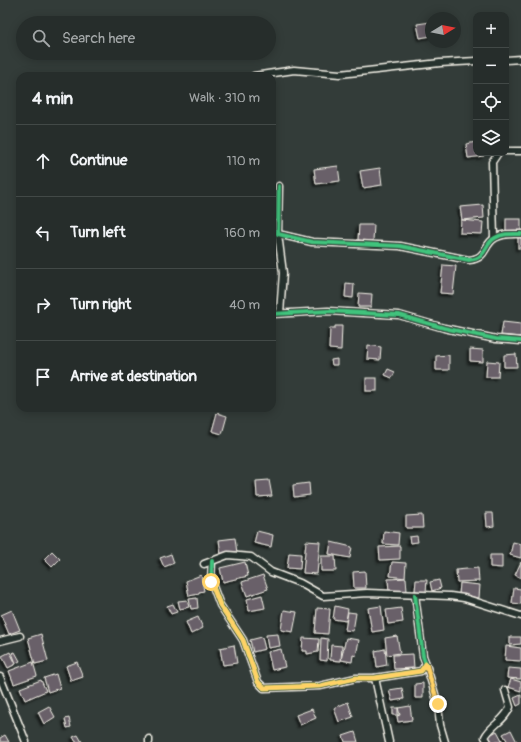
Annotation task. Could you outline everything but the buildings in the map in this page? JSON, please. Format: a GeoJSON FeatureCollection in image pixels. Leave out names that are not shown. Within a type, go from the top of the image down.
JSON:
{"type":"FeatureCollection","features":[{"type":"Feature","properties":{"kind":"street"},"geometry":{"type":"LineString","coordinates":[[509,60],[521,59]]}},
{"type":"Feature","properties":{"kind":"street"},"geometry":{"type":"LineString","coordinates":[[276,73],[294,70],[340,74],[440,63],[473,61]]}},
{"type":"Feature","properties":{"kind":"street"},"geometry":{"type":"LineString","coordinates":[[509,151],[521,151]]}},
{"type":"Feature","properties":{"kind":"street"},"geometry":{"type":"LineString","coordinates":[[278,234],[312,242],[400,246],[469,260],[478,259],[482,256],[494,238],[492,162],[496,156]]}},
{"type":"Feature","properties":{"kind":"street"},"geometry":{"type":"LineString","coordinates":[[278,186],[278,234],[282,273],[280,313]]}},
{"type":"Feature","properties":{"kind":"street"},"geometry":{"type":"LineString","coordinates":[[494,238],[505,234],[521,234]]}},
{"type":"Feature","properties":{"kind":"street"},"geometry":{"type":"LineString","coordinates":[[276,314],[328,311],[399,315],[444,328],[496,339],[521,341]]}},
{"type":"Feature","properties":{"kind":"street"},"geometry":{"type":"LineString","coordinates":[[204,564],[228,555],[251,557],[271,572],[300,583],[323,596],[367,593],[464,598],[521,615]]}},
{"type":"Feature","properties":{"kind":"street"},"geometry":{"type":"LineString","coordinates":[[212,561],[211,582],[220,605],[243,640],[258,682],[264,688],[320,686],[356,678],[375,678],[421,671],[426,664]]}},
{"type":"Feature","properties":{"kind":"street"},"geometry":{"type":"LineString","coordinates":[[415,595],[423,656],[438,704],[440,725],[445,742]]}},
{"type":"Feature","properties":{"kind":"street"},"geometry":{"type":"LineString","coordinates":[[0,641],[20,636]]}},
{"type":"Feature","properties":{"kind":"street"},"geometry":{"type":"LineString","coordinates":[[0,677],[26,742]]}},
{"type":"Feature","properties":{"kind":"street"},"geometry":{"type":"LineString","coordinates":[[375,678],[389,742]]}},
{"type":"Feature","properties":{"kind":"street"},"geometry":{"type":"LineString","coordinates":[[488,742],[485,737],[488,731],[500,722],[510,707],[505,690]]}},
{"type":"Feature","properties":{"kind":"cycle path"},"geometry":{"type":"LineString","coordinates":[[279,186],[278,234],[312,242],[400,246],[469,260],[479,257],[491,241],[498,236],[521,234]]}},
{"type":"Feature","properties":{"kind":"cycle path"},"geometry":{"type":"LineString","coordinates":[[276,314],[328,311],[399,315],[444,328],[496,339],[521,341]]}},
{"type":"Feature","properties":{"kind":"cycle path"},"geometry":{"type":"LineString","coordinates":[[212,561],[211,581],[220,605],[243,640],[258,682],[264,688],[320,686],[356,678],[375,678],[421,671],[426,664],[423,656],[415,595]]}},
{"type":"Feature","properties":{"kind":"route"},"geometry":{"type":"LineString","coordinates":[[211,582],[220,605],[235,631],[243,640],[258,682],[264,688],[320,686],[356,678],[375,678],[421,671],[426,664],[430,672],[438,704]]}}]}
